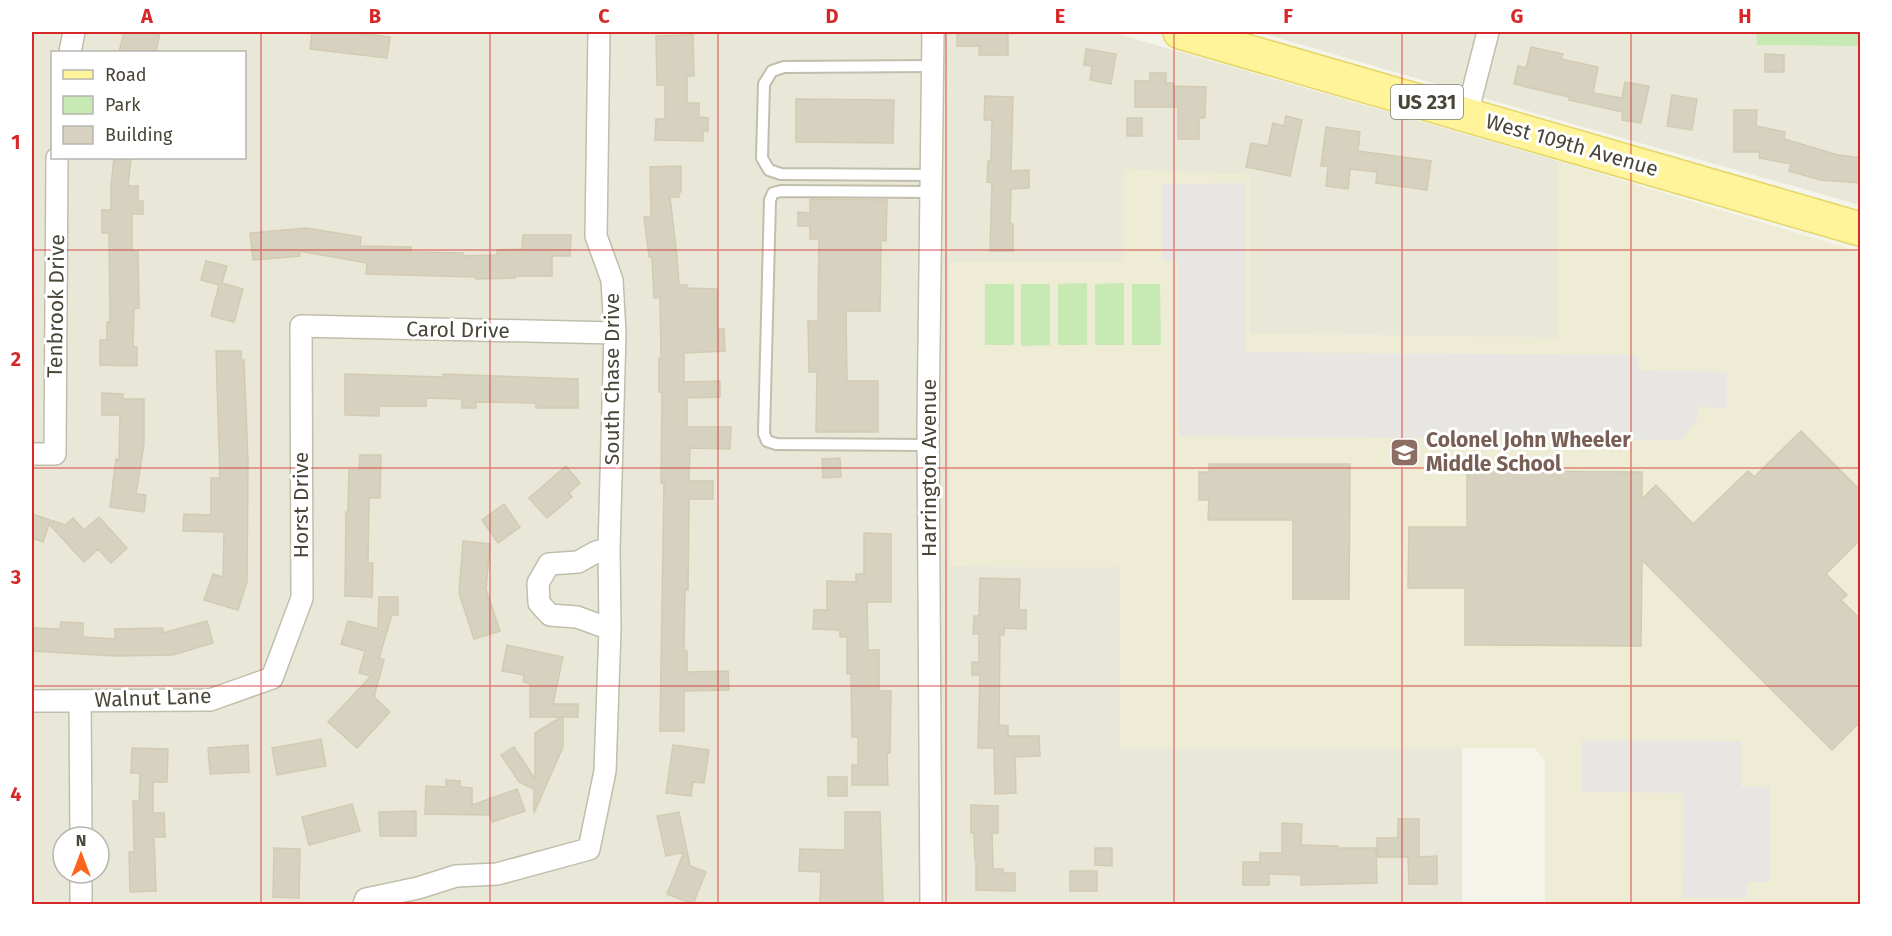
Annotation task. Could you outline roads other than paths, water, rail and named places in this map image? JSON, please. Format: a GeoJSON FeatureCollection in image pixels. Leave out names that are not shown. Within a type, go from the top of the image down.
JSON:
{"type":"FeatureCollection","features":[{"type":"Feature","properties":{"kind":"main road","name":"West 109th Avenue"},"geometry":{"type":"LineString","coordinates":[[1180,32],[1860,229]]}},
{"type":"Feature","properties":{"kind":"street"},"geometry":{"type":"LineString","coordinates":[[70,51],[74,32]]}},
{"type":"Feature","properties":{"kind":"street","name":"South Chase Drive"},"geometry":{"type":"LineString","coordinates":[[364,904],[366,899],[418,888],[456,876],[497,874],[589,849],[605,771],[615,333],[612,280],[596,236],[599,32]]}},
{"type":"Feature","properties":{"kind":"street","name":"Harrington Avenue"},"geometry":{"type":"LineString","coordinates":[[931,904],[929,445],[933,32]]}},
{"type":"Feature","properties":{"kind":"street"},"geometry":{"type":"LineString","coordinates":[[1467,114],[1488,32]]}},
{"type":"Feature","properties":{"kind":"street","name":"Tenbrook Drive"},"geometry":{"type":"LineString","coordinates":[[32,454],[55,454],[57,159]]}},
{"type":"Feature","properties":{"kind":"street","name":"Carol Drive"},"geometry":{"type":"LineString","coordinates":[[301,326],[615,333]]}},
{"type":"Feature","properties":{"kind":"street","name":"Horst Drive"},"geometry":{"type":"LineString","coordinates":[[272,678],[302,598],[301,326]]}},
{"type":"Feature","properties":{"kind":"street"},"geometry":{"type":"LineString","coordinates":[[609,549],[596,552],[578,562],[549,564],[538,583],[539,603],[550,615],[577,617],[610,629]]}},
{"type":"Feature","properties":{"kind":"street","name":"Walnut Lane"},"geometry":{"type":"LineString","coordinates":[[32,701],[210,700],[272,678]]}},
{"type":"Feature","properties":{"kind":"street"},"geometry":{"type":"LineString","coordinates":[[80,701],[81,825]]}},
{"type":"Feature","properties":{"kind":"street"},"geometry":{"type":"LineString","coordinates":[[81,885],[81,904]]}},
{"type":"Feature","properties":{"kind":"lane"},"geometry":{"type":"LineString","coordinates":[[931,183],[781,174],[769,170],[762,158],[764,84],[772,71],[784,67],[932,66]]}},
{"type":"Feature","properties":{"kind":"lane"},"geometry":{"type":"LineString","coordinates":[[929,445],[776,444],[767,441],[764,434],[770,200],[773,193],[931,183]]}},
{"type":"Feature","properties":{"kind":"place","name":"Colonel John Wheeler Middle School"},"geometry":{"type":"Point","coordinates":[1405,452]}}]}
